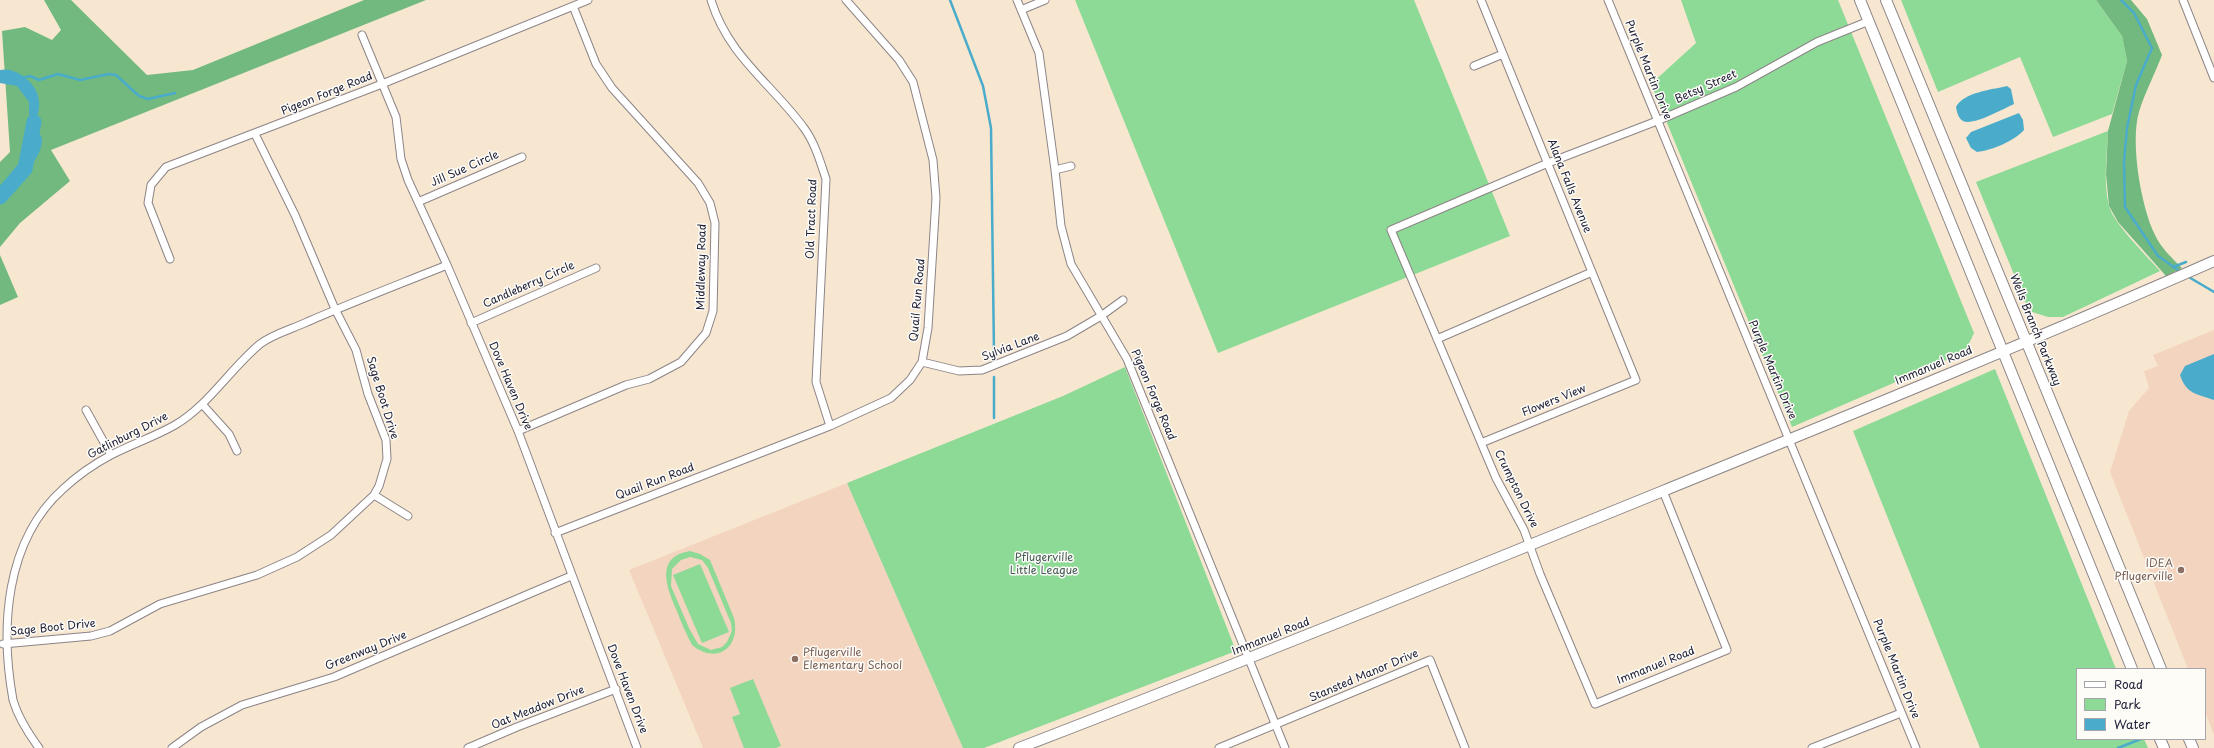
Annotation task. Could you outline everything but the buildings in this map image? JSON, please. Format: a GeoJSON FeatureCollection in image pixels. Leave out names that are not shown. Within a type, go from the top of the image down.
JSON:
{"type":"FeatureCollection","features":[{"type":"Feature","properties":{"kind":"street","name":"Pigeon Forge Road"},"geometry":{"type":"LineString","coordinates":[[170,259],[148,203],[151,185],[166,167],[382,84],[588,0]]}},
{"type":"Feature","properties":{"kind":"street","name":"Old Tract Road"},"geometry":{"type":"LineString","coordinates":[[711,0],[723,31],[740,56],[805,129],[818,154],[826,179],[816,382],[830,426]]}},
{"type":"Feature","properties":{"kind":"street","name":"Quail Run Road"},"geometry":{"type":"LineString","coordinates":[[555,533],[830,426],[891,398],[910,380],[922,362],[928,328],[935,214],[933,160],[913,82],[899,60],[846,0]]}},
{"type":"Feature","properties":{"kind":"street","name":"Pigeon Forge Road"},"geometry":{"type":"LineString","coordinates":[[1017,0],[1039,53],[1061,226],[1071,264],[1127,358],[1284,748]]}},
{"type":"Feature","properties":{"kind":"street"},"geometry":{"type":"LineString","coordinates":[[1021,10],[1045,0]]}},
{"type":"Feature","properties":{"kind":"street","name":"Alana Falls Avenue"},"geometry":{"type":"LineString","coordinates":[[1482,0],[1636,380]]}},
{"type":"Feature","properties":{"kind":"street","name":"Purple Martin Drive"},"geometry":{"type":"LineString","coordinates":[[1608,0],[1916,748]]}},
{"type":"Feature","properties":{"kind":"street"},"geometry":{"type":"LineString","coordinates":[[1860,0],[2132,668]]}},
{"type":"Feature","properties":{"kind":"street","name":"Wells Branch Parkway"},"geometry":{"type":"LineString","coordinates":[[1886,0],[2161,668]]}},
{"type":"Feature","properties":{"kind":"street"},"geometry":{"type":"LineString","coordinates":[[2182,0],[2214,78]]}},
{"type":"Feature","properties":{"kind":"street","name":"Middleway Road"},"geometry":{"type":"LineString","coordinates":[[518,432],[626,385],[649,379],[681,362],[706,333],[713,311],[715,223],[710,203],[698,183],[612,88],[596,64],[573,6]]}},
{"type":"Feature","properties":{"kind":"street","name":"Betsy Street"},"geometry":{"type":"LineString","coordinates":[[1437,338],[1391,230],[1548,163],[1657,121],[1736,87],[1817,42],[1869,21]]}},
{"type":"Feature","properties":{"kind":"street","name":"Dove Haven Drive"},"geometry":{"type":"LineString","coordinates":[[362,35],[396,117],[401,159],[418,202],[447,265],[518,432],[637,748]]}},
{"type":"Feature","properties":{"kind":"street"},"geometry":{"type":"LineString","coordinates":[[1474,66],[1503,54]]}},
{"type":"Feature","properties":{"kind":"street","name":"Sage Boot Drive"},"geometry":{"type":"LineString","coordinates":[[3,644],[91,636],[110,631],[160,604],[257,575],[297,557],[331,535],[374,495],[379,486],[387,459],[386,440],[368,394],[356,350],[335,310],[295,215],[255,134]]}},
{"type":"Feature","properties":{"kind":"street","name":"Jill Sue Circle"},"geometry":{"type":"LineString","coordinates":[[418,202],[522,157]]}},
{"type":"Feature","properties":{"kind":"street"},"geometry":{"type":"LineString","coordinates":[[1055,170],[1071,166]]}},
{"type":"Feature","properties":{"kind":"street","name":"Immanuel Road"},"geometry":{"type":"LineString","coordinates":[[1019,748],[1249,659],[1789,440],[2214,261]]}},
{"type":"Feature","properties":{"kind":"street","name":"Gatlinburg Drive"},"geometry":{"type":"LineString","coordinates":[[39,748],[26,729],[13,701],[6,671],[3,644],[3,603],[14,564],[27,534],[45,507],[63,489],[90,467],[111,455],[175,425],[202,404],[261,344],[335,310],[447,265]]}},
{"type":"Feature","properties":{"kind":"street","name":"Candleberry Circle"},"geometry":{"type":"LineString","coordinates":[[471,323],[596,268]]}},
{"type":"Feature","properties":{"kind":"street"},"geometry":{"type":"LineString","coordinates":[[1437,338],[1592,272]]}},
{"type":"Feature","properties":{"kind":"street","name":"Sylvia Lane"},"geometry":{"type":"LineString","coordinates":[[922,362],[959,371],[982,370],[1067,336],[1101,316],[1123,300]]}},
{"type":"Feature","properties":{"kind":"street","name":"Crumpton Drive"},"geometry":{"type":"LineString","coordinates":[[1437,338],[1496,478],[1524,530],[1530,545]]}},
{"type":"Feature","properties":{"kind":"street","name":"Flowers View"},"geometry":{"type":"LineString","coordinates":[[1481,442],[1636,380]]}},
{"type":"Feature","properties":{"kind":"street"},"geometry":{"type":"LineString","coordinates":[[202,404],[229,434],[237,452]]}},
{"type":"Feature","properties":{"kind":"street"},"geometry":{"type":"LineString","coordinates":[[86,410],[111,455]]}},
{"type":"Feature","properties":{"kind":"street","name":"Immanuel Road"},"geometry":{"type":"LineString","coordinates":[[1530,545],[1540,574],[1595,704],[1727,650],[1663,491]]}},
{"type":"Feature","properties":{"kind":"street"},"geometry":{"type":"LineString","coordinates":[[374,495],[408,516]]}},
{"type":"Feature","properties":{"kind":"street","name":"Greenway Drive"},"geometry":{"type":"LineString","coordinates":[[172,748],[201,727],[242,705],[334,677],[571,576]]}},
{"type":"Feature","properties":{"kind":"street","name":"Stansted Manor Drive"},"geometry":{"type":"LineString","coordinates":[[1219,748],[1430,660],[1465,748]]}},
{"type":"Feature","properties":{"kind":"street","name":"Oat Meadow Drive"},"geometry":{"type":"LineString","coordinates":[[468,748],[517,727],[616,689]]}},
{"type":"Feature","properties":{"kind":"street"},"geometry":{"type":"LineString","coordinates":[[1812,748],[1901,712]]}},
{"type":"Feature","properties":{"kind":"shaded area","name":"IDEA Pflugerville"},"geometry":{"type":"Polygon","coordinates":[[[2214,330],[2214,735],[2206,715],[2206,668],[2188,668],[2110,472],[2129,411],[2149,388],[2144,371],[2158,366],[2153,355],[2214,330]]]}},
{"type":"Feature","properties":{"kind":"shaded area","name":"Pflugerville Elementary School"},"geometry":{"type":"Polygon","coordinates":[[[847,483],[963,748],[703,748],[629,570],[847,483]]]}},
{"type":"Feature","properties":{"kind":"green space"},"geometry":{"type":"Polygon","coordinates":[[[44,0],[71,0],[147,75],[193,70],[364,0],[426,0],[51,150],[70,181],[20,223],[0,247],[0,162],[10,152],[2,31],[25,27],[52,40],[61,30],[44,0]]]}},
{"type":"Feature","properties":{"kind":"green space"},"geometry":{"type":"Polygon","coordinates":[[[1075,0],[1414,0],[1510,236],[1218,353],[1075,0]]]}},
{"type":"Feature","properties":{"kind":"green space"},"geometry":{"type":"Polygon","coordinates":[[[1681,0],[1838,0],[1974,333],[1965,352],[1792,427],[1651,84],[1696,43],[1681,0]]]}},
{"type":"Feature","properties":{"kind":"green space"},"geometry":{"type":"Polygon","coordinates":[[[1901,0],[2096,0],[2122,36],[2127,61],[2112,114],[2053,137],[2020,57],[1938,92],[1901,0]]]}},
{"type":"Feature","properties":{"kind":"green space"},"geometry":{"type":"Polygon","coordinates":[[[2096,0],[2131,0],[2147,19],[2162,55],[2139,112],[2136,157],[2141,192],[2150,223],[2160,244],[2182,268],[2166,276],[2118,222],[2109,206],[2106,174],[2108,131],[2127,61],[2122,36],[2096,0]]]}},
{"type":"Feature","properties":{"kind":"green space"},"geometry":{"type":"Polygon","coordinates":[[[2108,131],[2106,188],[2109,206],[2123,230],[2160,271],[2063,317],[2048,317],[2029,311],[1976,182],[2108,131]]]}},
{"type":"Feature","properties":{"kind":"green space"},"geometry":{"type":"Polygon","coordinates":[[[0,255],[18,297],[0,305],[0,255]]]}},
{"type":"Feature","properties":{"kind":"green space","name":"Pflugerville Little League"},"geometry":{"type":"Polygon","coordinates":[[[1125,367],[1236,651],[984,748],[963,748],[847,483],[1063,396],[1125,367]]]}},
{"type":"Feature","properties":{"kind":"green space"},"geometry":{"type":"Polygon","coordinates":[[[1995,369],[2116,668],[2076,668],[2076,740],[2144,740],[2148,748],[1980,748],[1853,431],[1995,369]]]}},
{"type":"Feature","properties":{"kind":"green space"},"geometry":{"type":"Polygon","coordinates":[[[690,551],[700,554],[710,560],[734,618],[734,638],[725,650],[718,653],[701,651],[692,645],[688,637],[670,593],[666,575],[667,567],[671,560],[679,554],[690,551]],[[690,557],[681,560],[672,569],[671,586],[689,628],[698,644],[711,650],[722,647],[727,642],[732,631],[731,623],[708,568],[702,560],[690,557]]]}},
{"type":"Feature","properties":{"kind":"green space"},"geometry":{"type":"Polygon","coordinates":[[[700,564],[729,632],[702,643],[673,575],[700,564]]]}},
{"type":"Feature","properties":{"kind":"green space"},"geometry":{"type":"Polygon","coordinates":[[[753,679],[781,746],[776,748],[744,748],[732,717],[740,714],[730,688],[753,679]]]}},
{"type":"Feature","properties":{"kind":"water"},"geometry":{"type":"Polygon","coordinates":[[[0,70],[13,71],[20,74],[31,83],[35,89],[38,96],[39,105],[35,127],[42,140],[38,156],[19,182],[0,203],[0,186],[30,150],[29,102],[17,86],[0,83],[0,70]]]}},
{"type":"Feature","properties":{"kind":"water"},"geometry":{"type":"Polygon","coordinates":[[[2007,86],[2011,89],[2014,104],[1974,121],[1963,121],[1958,115],[1956,107],[1965,98],[1978,92],[2007,86]]]}},
{"type":"Feature","properties":{"kind":"water"},"geometry":{"type":"Polygon","coordinates":[[[2019,113],[2023,120],[2024,130],[2015,138],[1983,151],[1977,152],[1971,148],[1966,138],[1971,132],[2019,113]]]}},
{"type":"Feature","properties":{"kind":"water"},"geometry":{"type":"Polygon","coordinates":[[[2214,354],[2214,400],[2189,390],[2182,381],[2180,375],[2185,366],[2214,354]]]}},
{"type":"Feature","properties":{"kind":"waterway"},"geometry":{"type":"LineString","coordinates":[[950,0],[983,86],[991,128],[994,353]]}},
{"type":"Feature","properties":{"kind":"waterway"},"geometry":{"type":"LineString","coordinates":[[2121,0],[2134,13],[2152,48],[2136,85],[2127,128],[2124,162],[2125,207],[2158,256],[2181,272]]}},
{"type":"Feature","properties":{"kind":"waterway"},"geometry":{"type":"LineString","coordinates":[[23,78],[30,76],[39,80],[58,74],[80,80],[109,74],[116,75],[139,96],[148,99],[175,93]]}},
{"type":"Feature","properties":{"kind":"waterway"},"geometry":{"type":"LineString","coordinates":[[0,197],[25,169],[34,122]]}},
{"type":"Feature","properties":{"kind":"waterway"},"geometry":{"type":"LineString","coordinates":[[2173,267],[2186,262]]}},
{"type":"Feature","properties":{"kind":"waterway"},"geometry":{"type":"LineString","coordinates":[[2187,276],[2214,292]]}},
{"type":"Feature","properties":{"kind":"waterway"},"geometry":{"type":"LineString","coordinates":[[994,377],[994,418]]}},
{"type":"Feature","properties":{"kind":"waterway"},"geometry":{"type":"LineString","coordinates":[[2118,748],[2138,740]]}},
{"type":"Feature","properties":{"kind":"place","name":"IDEA Pflugerville"},"geometry":{"type":"Point","coordinates":[2181,570]}},
{"type":"Feature","properties":{"kind":"place","name":"Pflugerville Elementary School"},"geometry":{"type":"Point","coordinates":[795,659]}}]}
